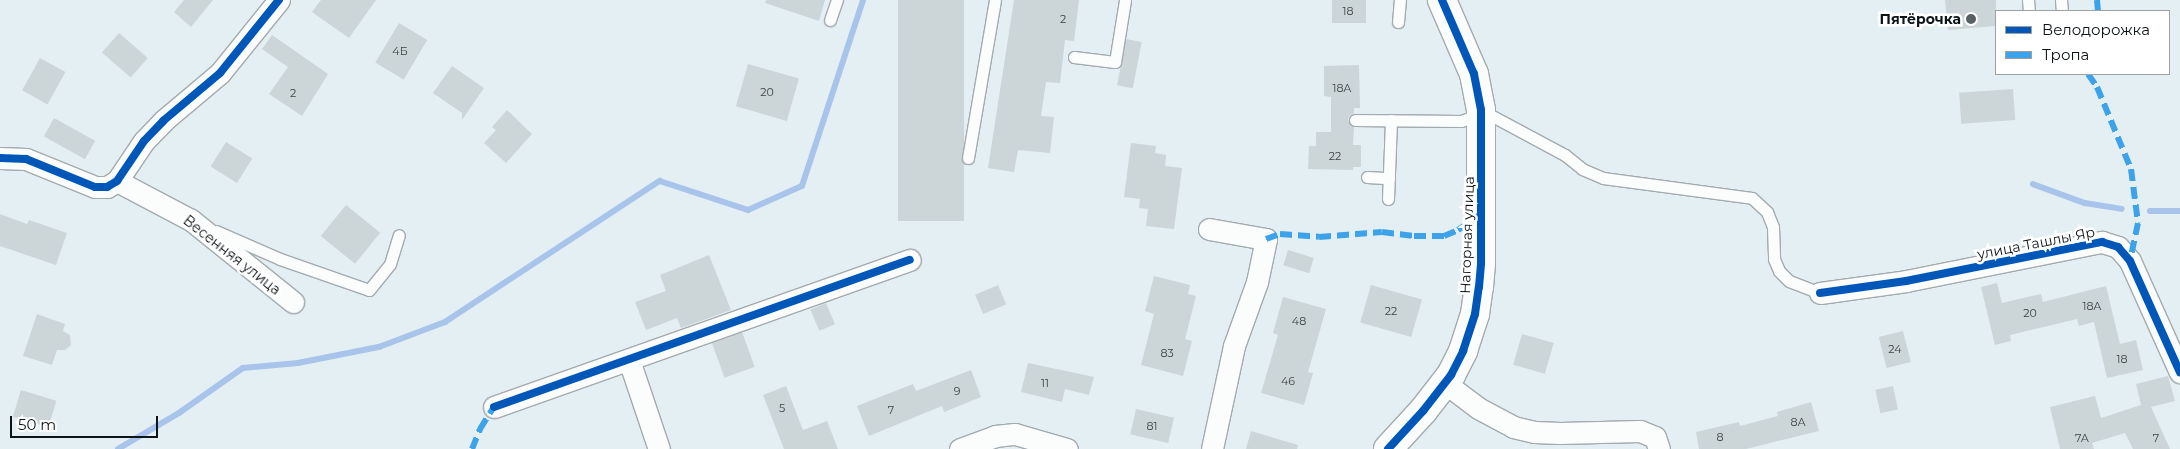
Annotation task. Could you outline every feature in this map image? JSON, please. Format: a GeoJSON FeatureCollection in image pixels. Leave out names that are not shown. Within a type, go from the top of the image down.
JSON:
{"type":"FeatureCollection","features":[{"type":"Feature","properties":{"kind":"street"},"geometry":{"type":"LineString","coordinates":[[0,158],[26,159],[95,187],[107,186],[117,181],[144,142],[163,121],[220,73],[279,0]]}},
{"type":"Feature","properties":{"kind":"street","name":"Нагорная улица"},"geometry":{"type":"LineString","coordinates":[[1388,449],[1445,383],[1463,351],[1475,314],[1479,287],[1481,110],[1474,74],[1442,0]]}},
{"type":"Feature","properties":{"kind":"street","name":"Весенняя улица"},"geometry":{"type":"LineString","coordinates":[[117,181],[191,220],[293,302]]}},
{"type":"Feature","properties":{"kind":"street"},"geometry":{"type":"LineString","coordinates":[[1209,229],[1266,238],[1257,282],[1234,346],[1212,449]]}},
{"type":"Feature","properties":{"kind":"street","name":"улица Ташлы Яр"},"geometry":{"type":"LineString","coordinates":[[1820,293],[1906,281],[2102,242],[2118,247],[2130,261],[2180,372]]}},
{"type":"Feature","properties":{"kind":"street"},"geometry":{"type":"LineString","coordinates":[[494,407],[910,260]]}},
{"type":"Feature","properties":{"kind":"street"},"geometry":{"type":"LineString","coordinates":[[629,360],[659,449]]}},
{"type":"Feature","properties":{"kind":"street"},"geometry":{"type":"LineString","coordinates":[[1445,383],[1478,408],[1513,427],[1534,432],[1560,433],[1640,431],[1655,438],[1659,449]]}},
{"type":"Feature","properties":{"kind":"street"},"geometry":{"type":"LineString","coordinates":[[960,449],[995,436],[1015,434],[1067,449]]}},
{"type":"Feature","properties":{"kind":"lane"},"geometry":{"type":"LineString","coordinates":[[830,20],[837,0]]}},
{"type":"Feature","properties":{"kind":"lane"},"geometry":{"type":"LineString","coordinates":[[968,158],[995,0]]}},
{"type":"Feature","properties":{"kind":"lane"},"geometry":{"type":"LineString","coordinates":[[1074,57],[1115,62],[1125,0]]}},
{"type":"Feature","properties":{"kind":"lane"},"geometry":{"type":"LineString","coordinates":[[1398,22],[1400,0]]}},
{"type":"Feature","properties":{"kind":"lane"},"geometry":{"type":"LineString","coordinates":[[1356,120],[1461,121],[1472,117],[1481,110],[1565,155],[1582,168],[1603,178],[1752,198],[1767,212],[1773,227],[1774,259],[1779,272],[1789,281],[1820,293]]}},
{"type":"Feature","properties":{"kind":"lane"},"geometry":{"type":"LineString","coordinates":[[1388,199],[1391,120]]}},
{"type":"Feature","properties":{"kind":"lane"},"geometry":{"type":"LineString","coordinates":[[1367,177],[1389,178]]}},
{"type":"Feature","properties":{"kind":"lane"},"geometry":{"type":"LineString","coordinates":[[191,220],[280,259],[369,290],[390,264],[399,235]]}},
{"type":"Feature","properties":{"kind":"building"},"geometry":{"type":"Polygon","coordinates":[[[184,0],[213,0],[191,27],[174,12],[184,0]]]}},
{"type":"Feature","properties":{"kind":"building"},"geometry":{"type":"Polygon","coordinates":[[[321,0],[376,0],[349,38],[312,12],[321,0]]]}},
{"type":"Feature","properties":{"kind":"building"},"geometry":{"type":"Polygon","coordinates":[[[766,0],[825,0],[819,21],[765,3],[766,0]]]}},
{"type":"Feature","properties":{"kind":"building"},"geometry":{"type":"Polygon","coordinates":[[[898,0],[964,0],[964,221],[898,221],[898,0]]]}},
{"type":"Feature","properties":{"kind":"building"},"geometry":{"type":"Polygon","coordinates":[[[1014,0],[1079,0],[1074,41],[1065,40],[1060,83],[1046,82],[1041,116],[1054,117],[1050,153],[1018,150],[1014,172],[988,168],[1014,0]]]}},
{"type":"Feature","properties":{"kind":"building"},"geometry":{"type":"Polygon","coordinates":[[[1332,0],[1366,0],[1366,23],[1332,23],[1332,0]]]}},
{"type":"Feature","properties":{"kind":"building","name":"Пятёрочка"},"geometry":{"type":"Polygon","coordinates":[[[1945,0],[1996,0],[1995,26],[1948,30],[1945,0]]]}},
{"type":"Feature","properties":{"kind":"building"},"geometry":{"type":"Polygon","coordinates":[[[399,23],[427,40],[404,79],[375,62],[399,23]]]}},
{"type":"Feature","properties":{"kind":"building"},"geometry":{"type":"Polygon","coordinates":[[[119,33],[148,58],[131,78],[102,53],[119,33]]]}},
{"type":"Feature","properties":{"kind":"building"},"geometry":{"type":"Polygon","coordinates":[[[272,35],[328,74],[302,116],[269,94],[288,67],[262,49],[272,35]]]}},
{"type":"Feature","properties":{"kind":"building"},"geometry":{"type":"Polygon","coordinates":[[[1126,39],[1142,42],[1133,88],[1117,85],[1126,39]]]}},
{"type":"Feature","properties":{"kind":"building"},"geometry":{"type":"Polygon","coordinates":[[[40,58],[65,72],[47,104],[22,90],[40,58]]]}},
{"type":"Feature","properties":{"kind":"building"},"geometry":{"type":"Polygon","coordinates":[[[748,64],[799,79],[787,121],[736,106],[748,64]]]}},
{"type":"Feature","properties":{"kind":"building"},"geometry":{"type":"Polygon","coordinates":[[[1359,65],[1360,108],[1354,108],[1354,113],[1349,116],[1348,120],[1354,127],[1353,145],[1361,145],[1361,167],[1353,167],[1353,170],[1308,169],[1309,146],[1316,146],[1316,132],[1331,132],[1331,97],[1324,96],[1324,66],[1359,65]]]}},
{"type":"Feature","properties":{"kind":"building"},"geometry":{"type":"Polygon","coordinates":[[[452,66],[484,88],[462,120],[462,113],[433,93],[452,66]]]}},
{"type":"Feature","properties":{"kind":"building"},"geometry":{"type":"Polygon","coordinates":[[[2013,89],[2015,120],[1961,124],[1959,93],[2013,89]]]}},
{"type":"Feature","properties":{"kind":"building"},"geometry":{"type":"Polygon","coordinates":[[[507,110],[532,134],[506,163],[484,143],[496,130],[492,127],[507,110]]]}},
{"type":"Feature","properties":{"kind":"building"},"geometry":{"type":"Polygon","coordinates":[[[54,118],[95,141],[85,159],[44,136],[54,118]]]}},
{"type":"Feature","properties":{"kind":"building"},"geometry":{"type":"Polygon","coordinates":[[[226,142],[252,158],[237,183],[211,167],[226,142]]]}},
{"type":"Feature","properties":{"kind":"building"},"geometry":{"type":"Polygon","coordinates":[[[1131,143],[1156,146],[1155,153],[1166,155],[1165,166],[1182,168],[1174,229],[1146,226],[1148,209],[1139,208],[1140,199],[1124,197],[1131,143]]]}},
{"type":"Feature","properties":{"kind":"building"},"geometry":{"type":"Polygon","coordinates":[[[346,205],[380,233],[355,264],[321,236],[346,205]]]}},
{"type":"Feature","properties":{"kind":"building"},"geometry":{"type":"Polygon","coordinates":[[[0,214],[27,224],[29,220],[67,233],[56,265],[0,246],[0,214]]]}},
{"type":"Feature","properties":{"kind":"building"},"geometry":{"type":"Polygon","coordinates":[[[1288,250],[1314,258],[1309,273],[1283,265],[1288,250]]]}},
{"type":"Feature","properties":{"kind":"building"},"geometry":{"type":"Polygon","coordinates":[[[709,255],[731,310],[681,328],[677,318],[646,330],[635,302],[666,291],[660,275],[709,255]]]}},
{"type":"Feature","properties":{"kind":"building"},"geometry":{"type":"Polygon","coordinates":[[[1154,276],[1190,285],[1188,294],[1196,296],[1185,339],[1192,341],[1183,376],[1141,365],[1154,314],[1145,311],[1154,276]]]}},
{"type":"Feature","properties":{"kind":"building"},"geometry":{"type":"Polygon","coordinates":[[[1997,283],[2002,303],[2041,294],[2043,302],[2106,286],[2120,344],[2136,340],[2143,370],[2107,378],[2094,322],[2079,326],[2077,319],[2010,335],[2011,341],[1995,345],[1981,287],[1997,283]]]}},
{"type":"Feature","properties":{"kind":"building"},"geometry":{"type":"Polygon","coordinates":[[[998,285],[1006,304],[983,314],[975,295],[998,285]]]}},
{"type":"Feature","properties":{"kind":"building"},"geometry":{"type":"Polygon","coordinates":[[[1371,285],[1422,300],[1411,337],[1360,322],[1371,285]]]}},
{"type":"Feature","properties":{"kind":"building"},"geometry":{"type":"Polygon","coordinates":[[[1283,297],[1326,309],[1308,372],[1313,373],[1304,405],[1261,393],[1278,335],[1273,333],[1283,297]]]}},
{"type":"Feature","properties":{"kind":"building"},"geometry":{"type":"Polygon","coordinates":[[[826,303],[835,324],[819,331],[810,310],[826,303]]]}},
{"type":"Feature","properties":{"kind":"building"},"geometry":{"type":"Polygon","coordinates":[[[37,314],[65,324],[63,331],[70,335],[71,345],[65,350],[57,350],[52,365],[23,356],[37,314]]]}},
{"type":"Feature","properties":{"kind":"building"},"geometry":{"type":"Polygon","coordinates":[[[1903,331],[1911,362],[1886,368],[1879,337],[1903,331]]]}},
{"type":"Feature","properties":{"kind":"building"},"geometry":{"type":"Polygon","coordinates":[[[742,332],[755,367],[725,378],[712,343],[742,332]]]}},
{"type":"Feature","properties":{"kind":"building"},"geometry":{"type":"Polygon","coordinates":[[[1522,334],[1554,343],[1545,374],[1513,365],[1522,334]]]}},
{"type":"Feature","properties":{"kind":"building"},"geometry":{"type":"Polygon","coordinates":[[[1028,363],[1094,377],[1089,395],[1065,389],[1062,402],[1021,392],[1028,363]]]}},
{"type":"Feature","properties":{"kind":"building"},"geometry":{"type":"Polygon","coordinates":[[[971,370],[981,397],[944,412],[942,406],[869,436],[857,406],[913,384],[916,391],[971,370]]]}},
{"type":"Feature","properties":{"kind":"building"},"geometry":{"type":"Polygon","coordinates":[[[2168,376],[2175,401],[2151,407],[2170,449],[2133,449],[2125,433],[2092,443],[2094,449],[2060,449],[2050,407],[2095,396],[2101,418],[2141,405],[2136,384],[2168,376]]]}},
{"type":"Feature","properties":{"kind":"building"},"geometry":{"type":"Polygon","coordinates":[[[786,386],[803,430],[827,421],[838,449],[784,449],[763,395],[786,386]]]}},
{"type":"Feature","properties":{"kind":"building"},"geometry":{"type":"Polygon","coordinates":[[[1893,386],[1898,409],[1880,413],[1875,390],[1893,386]]]}},
{"type":"Feature","properties":{"kind":"building"},"geometry":{"type":"Polygon","coordinates":[[[21,390],[56,401],[48,428],[13,417],[21,390]]]}},
{"type":"Feature","properties":{"kind":"building"},"geometry":{"type":"Polygon","coordinates":[[[1811,402],[1819,431],[1746,449],[1699,449],[1696,432],[1739,422],[1740,426],[1778,416],[1777,412],[1811,402]]]}},
{"type":"Feature","properties":{"kind":"building"},"geometry":{"type":"Polygon","coordinates":[[[1136,409],[1174,418],[1168,443],[1130,434],[1136,409]]]}},
{"type":"Feature","properties":{"kind":"building"},"geometry":{"type":"Polygon","coordinates":[[[1251,431],[1298,445],[1297,449],[1246,449],[1251,431]]]}},
{"type":"Feature","properties":{"kind":"waterway"},"geometry":{"type":"LineString","coordinates":[[118,449],[179,413],[243,368],[298,363],[379,347],[445,322],[660,181],[748,210],[802,186],[863,0]]}},
{"type":"Feature","properties":{"kind":"waterway"},"geometry":{"type":"LineString","coordinates":[[2033,184],[2085,203],[2122,209]]}},
{"type":"Feature","properties":{"kind":"waterway"},"geometry":{"type":"LineString","coordinates":[[2150,211],[2180,211]]}},
{"type":"Feature","properties":{"kind":"marked path"},"geometry":{"type":"LineString","coordinates":[[2097,0],[2098,10]]}},
{"type":"Feature","properties":{"kind":"marked path"},"geometry":{"type":"LineString","coordinates":[[2089,75],[2097,87],[2131,169],[2138,223],[2130,261]]}},
{"type":"Feature","properties":{"kind":"marked path"},"geometry":{"type":"LineString","coordinates":[[1266,239],[1280,234],[1319,237],[1382,232],[1414,236],[1444,236],[1458,230],[1481,214]]}},
{"type":"Feature","properties":{"kind":"marked path"},"geometry":{"type":"LineString","coordinates":[[472,449],[480,429],[494,407]]}},
{"type":"Feature","properties":{"kind":"cycle path"},"geometry":{"type":"LineString","coordinates":[[0,158],[26,159],[95,187],[107,187],[117,181],[144,141],[163,121],[220,73],[279,0]]}},
{"type":"Feature","properties":{"kind":"cycle path"},"geometry":{"type":"LineString","coordinates":[[1388,449],[1423,411],[1451,375],[1463,351],[1475,314],[1479,287],[1481,263],[1481,110],[1474,74],[1442,0]]}},
{"type":"Feature","properties":{"kind":"cycle path"},"geometry":{"type":"LineString","coordinates":[[1820,293],[1906,281],[2102,242],[2118,247],[2130,261],[2180,372]]}},
{"type":"Feature","properties":{"kind":"cycle path"},"geometry":{"type":"LineString","coordinates":[[494,407],[910,260]]}},
{"type":"Feature","properties":{"kind":"place","name":"Пятёрочка"},"geometry":{"type":"Point","coordinates":[1971,19]}}]}
